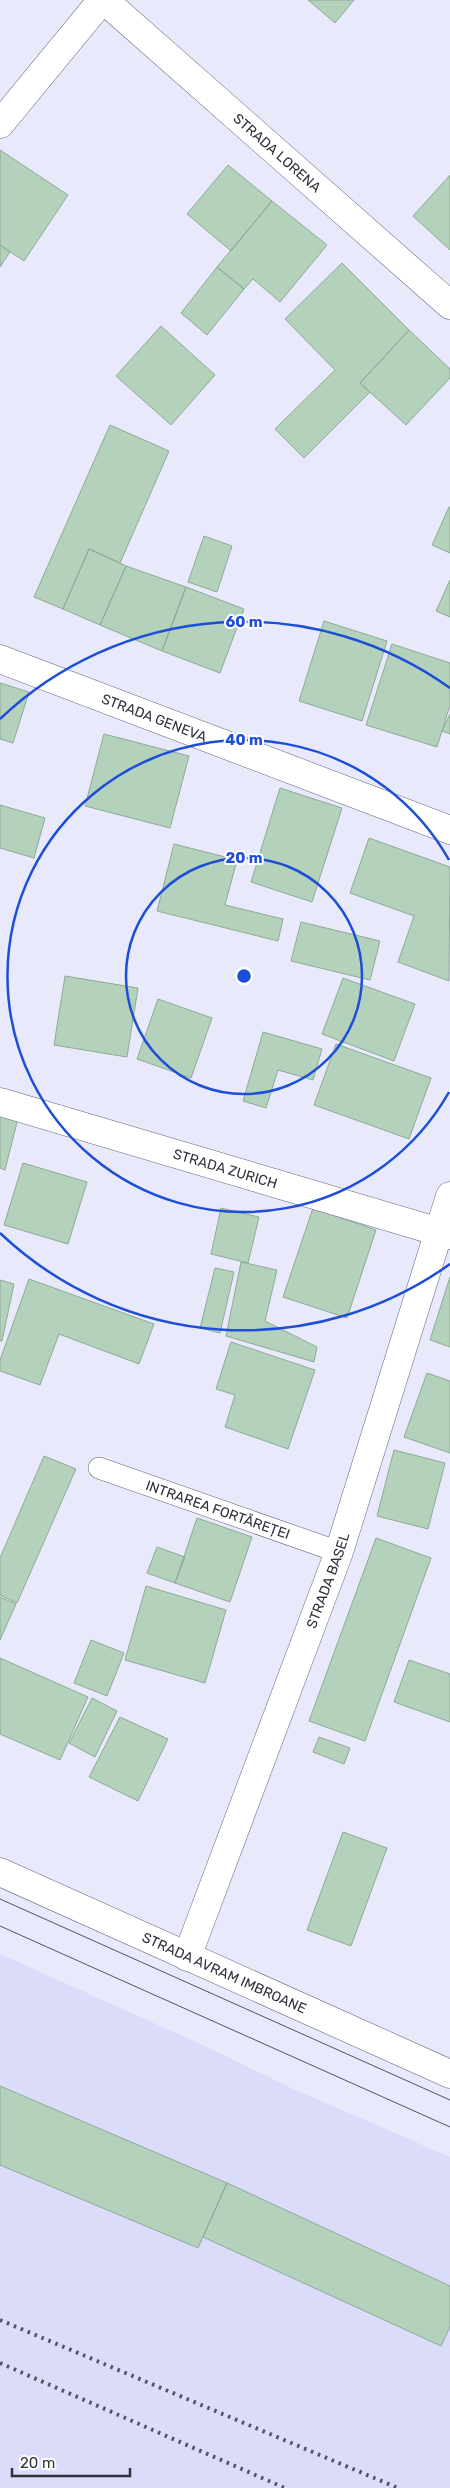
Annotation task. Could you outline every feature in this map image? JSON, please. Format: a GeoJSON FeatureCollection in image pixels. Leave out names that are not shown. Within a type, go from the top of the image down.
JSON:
{"type":"FeatureCollection","features":[{"type":"Feature","properties":{"kind":"street"},"geometry":{"type":"LineString","coordinates":[[0,124],[103,0]]}},
{"type":"Feature","properties":{"kind":"street","name":"STRADA LORENA"},"geometry":{"type":"LineString","coordinates":[[103,0],[450,305]]}},
{"type":"Feature","properties":{"kind":"street","name":"STRADA GENEVA"},"geometry":{"type":"LineString","coordinates":[[0,658],[450,830]]}},
{"type":"Feature","properties":{"kind":"street","name":"STRADA ZURICH"},"geometry":{"type":"LineString","coordinates":[[0,1102],[444,1233]]}},
{"type":"Feature","properties":{"kind":"street","name":"STRADA BASEL"},"geometry":{"type":"LineString","coordinates":[[187,1957],[339,1552],[444,1233],[450,1196]]}},
{"type":"Feature","properties":{"kind":"street","name":"STRADA AVRAM IMBROANE"},"geometry":{"type":"LineString","coordinates":[[0,1872],[450,2074]]}},
{"type":"Feature","properties":{"kind":"lane","name":"INTRAREA FORTĂREȚEI"},"geometry":{"type":"LineString","coordinates":[[99,1468],[339,1552]]}},
{"type":"Feature","properties":{"kind":"shaded area"},"geometry":{"type":"Polygon","coordinates":[[[0,1954],[207,2047],[291,2088],[450,2157],[450,2488],[0,2488],[0,1954]]]}},
{"type":"Feature","properties":{"kind":"building"},"geometry":{"type":"Polygon","coordinates":[[[308,0],[354,0],[335,23],[308,0]]]}},
{"type":"Feature","properties":{"kind":"building"},"geometry":{"type":"Polygon","coordinates":[[[0,150],[68,195],[24,261],[0,245],[0,150]]]}},
{"type":"Feature","properties":{"kind":"building"},"geometry":{"type":"Polygon","coordinates":[[[228,165],[272,201],[231,251],[187,214],[228,165]]]}},
{"type":"Feature","properties":{"kind":"building"},"geometry":{"type":"Polygon","coordinates":[[[450,175],[450,250],[413,216],[450,175]]]}},
{"type":"Feature","properties":{"kind":"building"},"geometry":{"type":"Polygon","coordinates":[[[272,201],[327,245],[280,302],[253,279],[244,289],[217,267],[272,201]]]}},
{"type":"Feature","properties":{"kind":"building"},"geometry":{"type":"Polygon","coordinates":[[[0,245],[10,252],[0,267],[0,245]]]}},
{"type":"Feature","properties":{"kind":"building"},"geometry":{"type":"Polygon","coordinates":[[[342,263],[409,330],[360,383],[370,392],[304,458],[275,429],[335,370],[285,319],[342,263]]]}},
{"type":"Feature","properties":{"kind":"building"},"geometry":{"type":"Polygon","coordinates":[[[217,267],[244,289],[207,335],[181,313],[217,267]]]}},
{"type":"Feature","properties":{"kind":"building"},"geometry":{"type":"Polygon","coordinates":[[[161,326],[215,375],[171,425],[116,376],[161,326]]]}},
{"type":"Feature","properties":{"kind":"building"},"geometry":{"type":"Polygon","coordinates":[[[409,330],[450,369],[450,378],[406,425],[360,383],[409,330]]]}},
{"type":"Feature","properties":{"kind":"building"},"geometry":{"type":"Polygon","coordinates":[[[110,425],[169,451],[120,563],[89,549],[63,609],[34,597],[110,425]]]}},
{"type":"Feature","properties":{"kind":"building"},"geometry":{"type":"Polygon","coordinates":[[[450,507],[450,553],[432,545],[450,507]]]}},
{"type":"Feature","properties":{"kind":"building"},"geometry":{"type":"Polygon","coordinates":[[[204,536],[232,546],[217,592],[188,582],[204,536]]]}},
{"type":"Feature","properties":{"kind":"building"},"geometry":{"type":"Polygon","coordinates":[[[89,549],[126,566],[100,625],[63,609],[89,549]]]}},
{"type":"Feature","properties":{"kind":"building"},"geometry":{"type":"Polygon","coordinates":[[[126,566],[186,587],[162,651],[100,625],[126,566]]]}},
{"type":"Feature","properties":{"kind":"building"},"geometry":{"type":"Polygon","coordinates":[[[450,580],[450,617],[436,611],[450,580]]]}},
{"type":"Feature","properties":{"kind":"building"},"geometry":{"type":"Polygon","coordinates":[[[186,587],[244,609],[220,673],[162,651],[186,587]]]}},
{"type":"Feature","properties":{"kind":"building"},"geometry":{"type":"Polygon","coordinates":[[[324,621],[387,641],[362,721],[299,701],[324,621]]]}},
{"type":"Feature","properties":{"kind":"building"},"geometry":{"type":"Polygon","coordinates":[[[392,644],[450,663],[450,705],[437,747],[366,725],[392,644]]]}},
{"type":"Feature","properties":{"kind":"building"},"geometry":{"type":"Polygon","coordinates":[[[0,683],[29,692],[13,743],[0,739],[0,683]]]}},
{"type":"Feature","properties":{"kind":"building"},"geometry":{"type":"Polygon","coordinates":[[[450,714],[450,734],[442,731],[450,714]]]}},
{"type":"Feature","properties":{"kind":"building"},"geometry":{"type":"Polygon","coordinates":[[[104,734],[189,756],[170,828],[85,806],[104,734]]]}},
{"type":"Feature","properties":{"kind":"building"},"geometry":{"type":"Polygon","coordinates":[[[280,788],[342,808],[312,902],[251,882],[280,788]]]}},
{"type":"Feature","properties":{"kind":"building"},"geometry":{"type":"Polygon","coordinates":[[[0,805],[45,818],[34,858],[0,848],[0,805]]]}},
{"type":"Feature","properties":{"kind":"building"},"geometry":{"type":"Polygon","coordinates":[[[369,838],[450,867],[449,981],[398,962],[414,916],[350,893],[369,838]]]}},
{"type":"Feature","properties":{"kind":"building"},"geometry":{"type":"Polygon","coordinates":[[[174,844],[237,860],[225,905],[283,919],[278,941],[157,911],[174,844]]]}},
{"type":"Feature","properties":{"kind":"building"},"geometry":{"type":"Polygon","coordinates":[[[301,922],[380,941],[370,980],[291,961],[301,922]]]}},
{"type":"Feature","properties":{"kind":"building"},"geometry":{"type":"Polygon","coordinates":[[[65,976],[138,988],[127,1057],[54,1045],[65,976]]]}},
{"type":"Feature","properties":{"kind":"building"},"geometry":{"type":"Polygon","coordinates":[[[343,978],[415,1004],[394,1061],[322,1034],[343,978]]]}},
{"type":"Feature","properties":{"kind":"building"},"geometry":{"type":"Polygon","coordinates":[[[158,999],[212,1018],[191,1078],[137,1059],[158,999]]]}},
{"type":"Feature","properties":{"kind":"building"},"geometry":{"type":"Polygon","coordinates":[[[263,1032],[322,1049],[313,1080],[278,1070],[266,1108],[243,1101],[263,1032]]]}},
{"type":"Feature","properties":{"kind":"building"},"geometry":{"type":"Polygon","coordinates":[[[336,1044],[431,1078],[409,1139],[314,1105],[336,1044]]]}},
{"type":"Feature","properties":{"kind":"building"},"geometry":{"type":"Polygon","coordinates":[[[0,1114],[18,1118],[5,1170],[0,1168],[0,1114]]]}},
{"type":"Feature","properties":{"kind":"building"},"geometry":{"type":"Polygon","coordinates":[[[23,1163],[87,1182],[68,1244],[4,1225],[23,1163]]]}},
{"type":"Feature","properties":{"kind":"building"},"geometry":{"type":"Polygon","coordinates":[[[221,1208],[259,1217],[248,1263],[211,1254],[221,1208]]]}},
{"type":"Feature","properties":{"kind":"building"},"geometry":{"type":"Polygon","coordinates":[[[313,1208],[376,1230],[347,1318],[283,1297],[313,1208]]]}},
{"type":"Feature","properties":{"kind":"building"},"geometry":{"type":"Polygon","coordinates":[[[241,1262],[277,1270],[265,1321],[317,1347],[314,1362],[226,1336],[241,1262]]]}},
{"type":"Feature","properties":{"kind":"building"},"geometry":{"type":"Polygon","coordinates":[[[215,1268],[234,1272],[220,1333],[200,1328],[215,1268]]]}},
{"type":"Feature","properties":{"kind":"building"},"geometry":{"type":"Polygon","coordinates":[[[450,1277],[450,1347],[430,1340],[450,1277]]]}},
{"type":"Feature","properties":{"kind":"building"},"geometry":{"type":"Polygon","coordinates":[[[29,1279],[154,1324],[139,1364],[59,1334],[40,1385],[0,1371],[0,1360],[29,1279]]]}},
{"type":"Feature","properties":{"kind":"building"},"geometry":{"type":"Polygon","coordinates":[[[0,1280],[14,1284],[2,1341],[0,1341],[0,1280]]]}},
{"type":"Feature","properties":{"kind":"building"},"geometry":{"type":"Polygon","coordinates":[[[231,1342],[315,1370],[288,1449],[225,1427],[235,1395],[216,1389],[231,1342]]]}},
{"type":"Feature","properties":{"kind":"building"},"geometry":{"type":"Polygon","coordinates":[[[427,1373],[450,1381],[450,1453],[404,1437],[427,1373]]]}},
{"type":"Feature","properties":{"kind":"building"},"geometry":{"type":"Polygon","coordinates":[[[394,1450],[445,1463],[428,1529],[377,1516],[394,1450]]]}},
{"type":"Feature","properties":{"kind":"building"},"geometry":{"type":"Polygon","coordinates":[[[44,1456],[76,1469],[17,1603],[0,1595],[0,1558],[44,1456]]]}},
{"type":"Feature","properties":{"kind":"building"},"geometry":{"type":"Polygon","coordinates":[[[197,1518],[252,1537],[230,1602],[175,1583],[197,1518]]]}},
{"type":"Feature","properties":{"kind":"building"},"geometry":{"type":"Polygon","coordinates":[[[376,1538],[431,1558],[365,1741],[309,1721],[376,1538]]]}},
{"type":"Feature","properties":{"kind":"building"},"geometry":{"type":"Polygon","coordinates":[[[157,1547],[185,1557],[175,1583],[147,1573],[157,1547]]]}},
{"type":"Feature","properties":{"kind":"building"},"geometry":{"type":"Polygon","coordinates":[[[146,1586],[226,1610],[205,1683],[125,1660],[146,1586]]]}},
{"type":"Feature","properties":{"kind":"building"},"geometry":{"type":"Polygon","coordinates":[[[0,1597],[16,1604],[0,1640],[0,1597]]]}},
{"type":"Feature","properties":{"kind":"building"},"geometry":{"type":"Polygon","coordinates":[[[91,1640],[124,1653],[107,1696],[74,1683],[91,1640]]]}},
{"type":"Feature","properties":{"kind":"building"},"geometry":{"type":"Polygon","coordinates":[[[0,1658],[88,1697],[60,1760],[0,1734],[0,1658]]]}},
{"type":"Feature","properties":{"kind":"building"},"geometry":{"type":"Polygon","coordinates":[[[409,1660],[450,1674],[450,1722],[394,1702],[409,1660]]]}},
{"type":"Feature","properties":{"kind":"building"},"geometry":{"type":"Polygon","coordinates":[[[92,1698],[117,1711],[95,1757],[69,1743],[92,1698]]]}},
{"type":"Feature","properties":{"kind":"building"},"geometry":{"type":"Polygon","coordinates":[[[120,1717],[168,1739],[138,1801],[89,1777],[120,1717]]]}},
{"type":"Feature","properties":{"kind":"building"},"geometry":{"type":"Polygon","coordinates":[[[319,1737],[350,1748],[344,1764],[313,1752],[319,1737]]]}},
{"type":"Feature","properties":{"kind":"building"},"geometry":{"type":"Polygon","coordinates":[[[343,1832],[387,1848],[351,1946],[307,1930],[343,1832]]]}},
{"type":"Feature","properties":{"kind":"building"},"geometry":{"type":"Polygon","coordinates":[[[0,2086],[227,2183],[198,2248],[0,2165],[0,2086]]]}},
{"type":"Feature","properties":{"kind":"building"},"geometry":{"type":"Polygon","coordinates":[[[227,2183],[450,2286],[450,2327],[441,2346],[203,2237],[227,2183]]]}},
{"type":"Feature","properties":{"kind":"tram line"},"geometry":{"type":"LineString","coordinates":[[0,1899],[450,2100]]}},
{"type":"Feature","properties":{"kind":"tram line"},"geometry":{"type":"LineString","coordinates":[[0,1926],[450,2127]]}},
{"type":"Feature","properties":{"kind":"railway"},"geometry":{"type":"LineString","coordinates":[[0,2320],[398,2488]]}},
{"type":"Feature","properties":{"kind":"railway"},"geometry":{"type":"LineString","coordinates":[[0,2363],[285,2488]]}}]}
